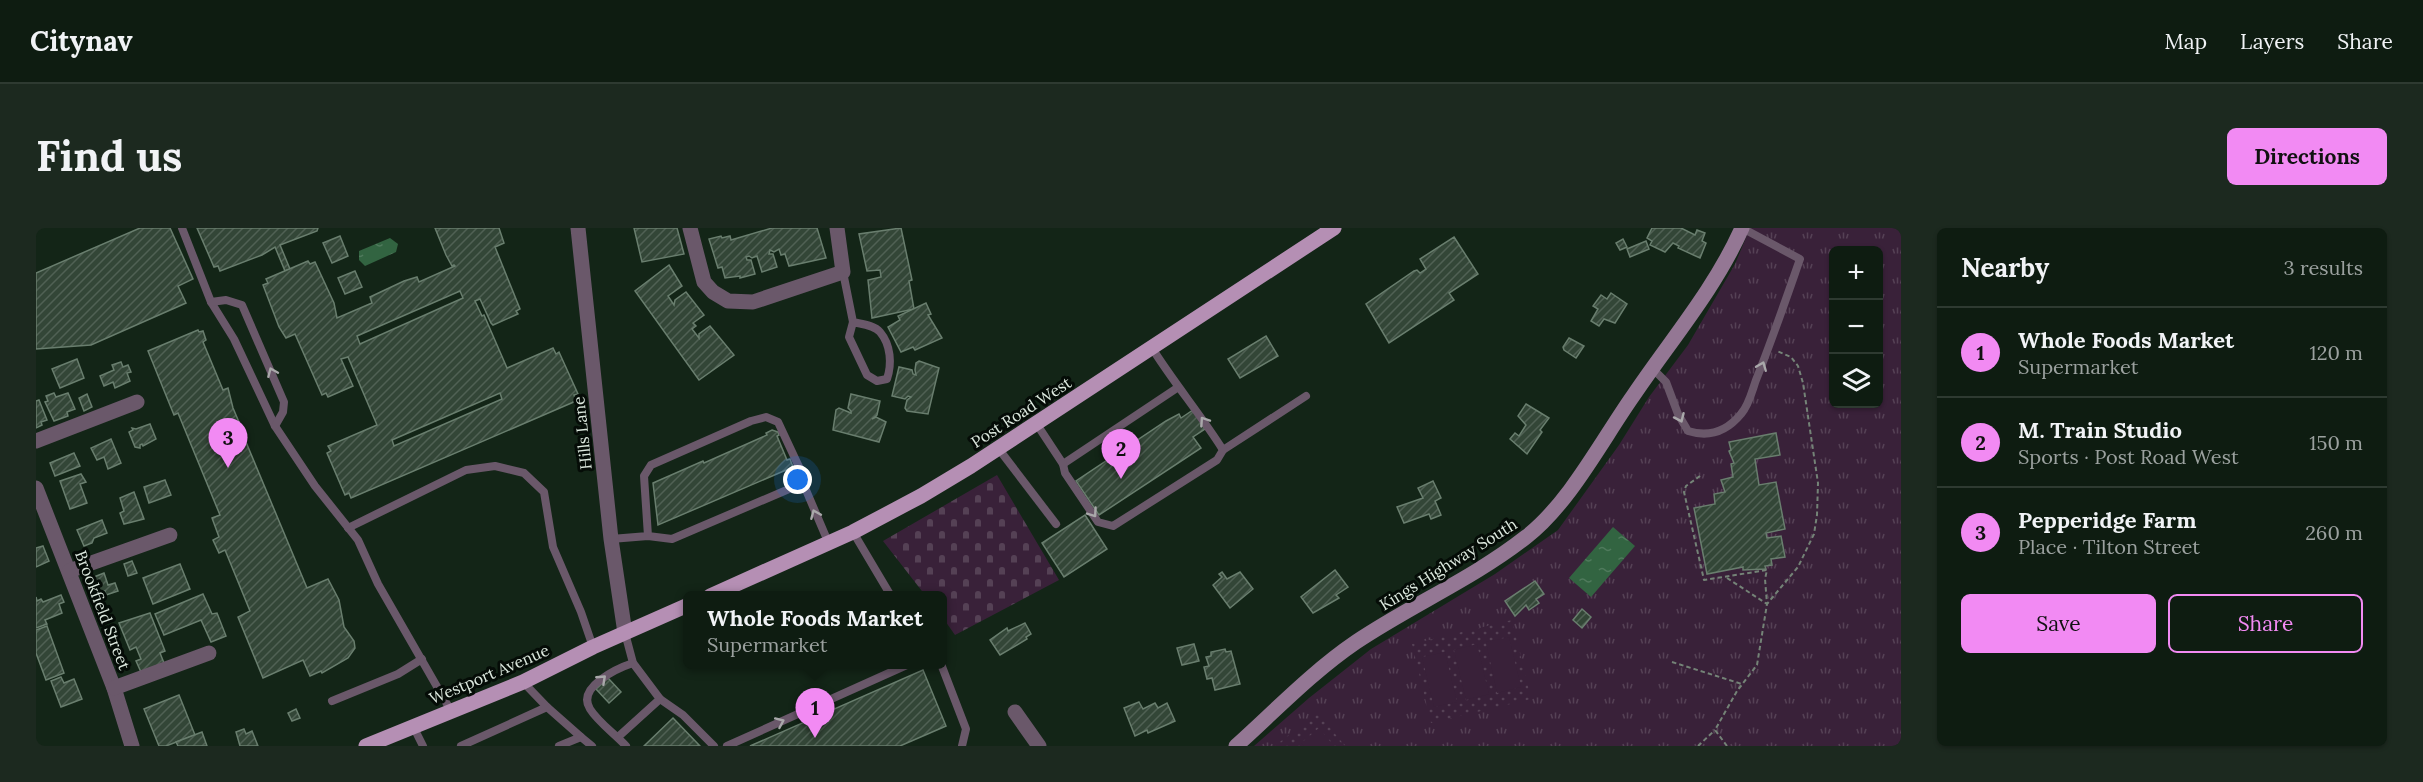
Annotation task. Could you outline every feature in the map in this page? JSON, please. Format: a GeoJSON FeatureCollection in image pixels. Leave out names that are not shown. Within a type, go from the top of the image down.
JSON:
{"type":"FeatureCollection","features":[{"type":"Feature","properties":{"kind":"main road","name":"Post Road West"},"geometry":{"type":"LineString","coordinates":[[721,591],[829,544],[921,496],[1334,228]]}},
{"type":"Feature","properties":{"kind":"main road"},"geometry":{"type":"LineString","coordinates":[[625,633],[683,607]]}},
{"type":"Feature","properties":{"kind":"main road","name":"Westport Avenue"},"geometry":{"type":"LineString","coordinates":[[370,745],[523,682],[625,633]]}},
{"type":"Feature","properties":{"kind":"street","name":"Hills Lane"},"geometry":{"type":"LineString","coordinates":[[578,228],[611,539],[625,633]]}},
{"type":"Feature","properties":{"kind":"street"},"geometry":{"type":"LineString","coordinates":[[690,228],[704,282],[713,292],[728,301],[753,302],[843,272],[837,228]]}},
{"type":"Feature","properties":{"kind":"street","name":"Kings Highway South"},"geometry":{"type":"LineString","coordinates":[[1236,746],[1326,664],[1356,642],[1497,558],[1527,536],[1567,493],[1712,281],[1742,228]]}},
{"type":"Feature","properties":{"kind":"street"},"geometry":{"type":"LineString","coordinates":[[36,441],[137,402]]}},
{"type":"Feature","properties":{"kind":"street","name":"Brookfield Street"},"geometry":{"type":"LineString","coordinates":[[36,488],[114,688],[132,746]]}},
{"type":"Feature","properties":{"kind":"street"},"geometry":{"type":"LineString","coordinates":[[69,571],[170,535]]}},
{"type":"Feature","properties":{"kind":"street"},"geometry":{"type":"LineString","coordinates":[[114,688],[209,653]]}},
{"type":"Feature","properties":{"kind":"street"},"geometry":{"type":"LineString","coordinates":[[1015,712],[1039,746]]}},
{"type":"Feature","properties":{"kind":"lane"},"geometry":{"type":"LineString","coordinates":[[182,228],[211,302],[234,339],[275,426],[315,486],[358,540],[378,584],[451,711]]}},
{"type":"Feature","properties":{"kind":"lane"},"geometry":{"type":"LineString","coordinates":[[1652,368],[1666,381],[1684,427],[1693,433],[1714,434],[1727,428],[1742,413],[1769,348],[1800,259],[1742,228]]}},
{"type":"Feature","properties":{"kind":"lane"},"geometry":{"type":"LineString","coordinates":[[843,272],[853,322],[849,337],[867,375],[877,381],[887,379],[891,355],[880,331],[869,325],[853,322]]}},
{"type":"Feature","properties":{"kind":"lane"},"geometry":{"type":"LineString","coordinates":[[211,302],[226,300],[242,305],[284,402],[283,412],[275,426]]}},
{"type":"Feature","properties":{"kind":"lane"},"geometry":{"type":"LineString","coordinates":[[1152,348],[1177,388],[1201,415],[1223,450]]}},
{"type":"Feature","properties":{"kind":"lane"},"geometry":{"type":"LineString","coordinates":[[1063,464],[1177,388]]}},
{"type":"Feature","properties":{"kind":"lane"},"geometry":{"type":"LineString","coordinates":[[1036,423],[1063,464],[1065,473],[1098,522],[1113,526],[1217,460],[1223,450],[1306,396]]}},
{"type":"Feature","properties":{"kind":"lane"},"geometry":{"type":"LineString","coordinates":[[648,536],[644,476],[651,465],[751,421],[766,417],[778,422],[800,469],[803,483],[829,544]]}},
{"type":"Feature","properties":{"kind":"lane"},"geometry":{"type":"LineString","coordinates":[[998,448],[1056,524]]}},
{"type":"Feature","properties":{"kind":"lane"},"geometry":{"type":"LineString","coordinates":[[348,528],[466,470],[495,466],[525,473],[544,492],[553,547],[581,612],[593,647]]}},
{"type":"Feature","properties":{"kind":"lane"},"geometry":{"type":"LineString","coordinates":[[611,539],[648,536],[672,539],[803,483]]}},
{"type":"Feature","properties":{"kind":"lane"},"geometry":{"type":"LineString","coordinates":[[853,532],[888,591]]}},
{"type":"Feature","properties":{"kind":"lane"},"geometry":{"type":"LineString","coordinates":[[625,633],[633,663],[660,699],[683,715],[714,746]]}},
{"type":"Feature","properties":{"kind":"lane"},"geometry":{"type":"LineString","coordinates":[[332,701],[399,674],[422,659]]}},
{"type":"Feature","properties":{"kind":"lane"},"geometry":{"type":"LineString","coordinates":[[626,746],[589,708],[587,698],[590,690],[612,670],[633,663]]}},
{"type":"Feature","properties":{"kind":"lane"},"geometry":{"type":"LineString","coordinates":[[727,746],[898,669]]}},
{"type":"Feature","properties":{"kind":"lane"},"geometry":{"type":"LineString","coordinates":[[942,669],[966,729],[962,746]]}},
{"type":"Feature","properties":{"kind":"lane"},"geometry":{"type":"LineString","coordinates":[[523,682],[547,707],[592,746]]}},
{"type":"Feature","properties":{"kind":"lane"},"geometry":{"type":"LineString","coordinates":[[618,737],[660,699]]}},
{"type":"Feature","properties":{"kind":"lane"},"geometry":{"type":"LineString","coordinates":[[461,746],[547,707]]}},
{"type":"Feature","properties":{"kind":"lane"},"geometry":{"type":"LineString","coordinates":[[413,726],[423,746]]}},
{"type":"Feature","properties":{"kind":"lane"},"geometry":{"type":"LineString","coordinates":[[559,746],[581,737]]}},
{"type":"Feature","properties":{"kind":"path"},"geometry":{"type":"LineString","coordinates":[[1767,604],[1798,567],[1807,552],[1814,534],[1818,483],[1803,383],[1798,366],[1791,357],[1769,348]]}},
{"type":"Feature","properties":{"kind":"path"},"geometry":{"type":"LineString","coordinates":[[1698,746],[1715,730],[1742,684],[1757,665],[1767,604],[1765,579],[1767,570],[1704,580],[1684,492],[1686,486],[1700,476]]}},
{"type":"Feature","properties":{"kind":"path"},"geometry":{"type":"LineString","coordinates":[[1725,578],[1767,604]]}},
{"type":"Feature","properties":{"kind":"path"},"geometry":{"type":"LineString","coordinates":[[1672,662],[1742,684]]}},
{"type":"Feature","properties":{"kind":"path"},"geometry":{"type":"LineString","coordinates":[[1715,730],[1727,746]]}},
{"type":"Feature","properties":{"kind":"green space"},"geometry":{"type":"Polygon","coordinates":[[[1750,228],[1901,228],[1901,746],[1254,746],[1309,698],[1371,649],[1495,574],[1558,530],[1619,445],[1649,397],[1688,345],[1735,264],[1750,228]]]}},
{"type":"Feature","properties":{"kind":"green space"},"geometry":{"type":"Polygon","coordinates":[[[997,475],[1059,580],[955,635],[947,624],[947,591],[922,591],[883,541],[997,475]]]}},
{"type":"Feature","properties":{"kind":"green space"},"geometry":{"type":"Polygon","coordinates":[[[1512,620],[1531,699],[1431,723],[1412,644],[1512,620]]]}},
{"type":"Feature","properties":{"kind":"green space"},"geometry":{"type":"Polygon","coordinates":[[[1509,637],[1521,687],[1497,693],[1486,642],[1509,637]]]}},
{"type":"Feature","properties":{"kind":"green space"},"geometry":{"type":"Polygon","coordinates":[[[1477,644],[1489,694],[1466,700],[1454,650],[1477,644]]]}},
{"type":"Feature","properties":{"kind":"green space"},"geometry":{"type":"Polygon","coordinates":[[[1445,652],[1457,702],[1434,707],[1422,657],[1445,652]]]}},
{"type":"Feature","properties":{"kind":"green space"},"geometry":{"type":"Polygon","coordinates":[[[1317,712],[1345,746],[1275,746],[1317,712]]]}},
{"type":"Feature","properties":{"kind":"green space"},"geometry":{"type":"Polygon","coordinates":[[[1319,728],[1334,746],[1304,746],[1301,743],[1319,728]]]}},
{"type":"Feature","properties":{"kind":"water"},"geometry":{"type":"Polygon","coordinates":[[[390,238],[398,244],[396,252],[365,266],[359,260],[359,251],[390,238]]]}},
{"type":"Feature","properties":{"kind":"water"},"geometry":{"type":"Polygon","coordinates":[[[1613,527],[1635,546],[1591,597],[1569,578],[1613,527]]]}},
{"type":"Feature","properties":{"kind":"building"},"geometry":{"type":"Polygon","coordinates":[[[140,228],[170,228],[193,279],[178,286],[186,303],[91,345],[36,349],[36,273],[140,228]]]}},
{"type":"Feature","properties":{"kind":"building"},"geometry":{"type":"Polygon","coordinates":[[[197,228],[318,228],[317,231],[280,245],[290,269],[285,271],[275,247],[262,255],[220,271],[218,266],[214,267],[197,228]]]}},
{"type":"Feature","properties":{"kind":"building"},"geometry":{"type":"Polygon","coordinates":[[[435,228],[499,228],[504,243],[495,247],[520,309],[516,311],[518,314],[493,325],[480,299],[475,301],[482,316],[484,315],[507,368],[553,348],[556,354],[559,352],[578,394],[574,395],[576,401],[351,498],[349,493],[345,495],[327,453],[331,451],[328,446],[377,425],[348,357],[341,359],[353,386],[328,397],[326,393],[322,395],[295,334],[286,338],[279,327],[263,285],[268,283],[266,279],[308,261],[310,264],[315,262],[334,303],[337,318],[372,303],[370,297],[404,281],[417,277],[419,282],[455,266],[452,266],[435,228]],[[460,291],[357,336],[360,344],[463,298],[460,291]],[[500,393],[392,440],[394,446],[502,399],[500,393]]]}},
{"type":"Feature","properties":{"kind":"building"},"geometry":{"type":"Polygon","coordinates":[[[634,228],[677,228],[684,254],[642,262],[634,228]]]}},
{"type":"Feature","properties":{"kind":"building"},"geometry":{"type":"Polygon","coordinates":[[[772,228],[817,228],[826,258],[789,266],[785,254],[781,255],[779,249],[774,252],[770,250],[769,254],[773,254],[777,267],[762,272],[757,256],[752,258],[749,256],[746,257],[747,260],[751,260],[755,274],[740,278],[740,276],[725,278],[722,267],[718,268],[709,239],[730,236],[731,240],[772,228]]]}},
{"type":"Feature","properties":{"kind":"building"},"geometry":{"type":"Polygon","coordinates":[[[901,228],[912,280],[909,281],[914,309],[872,318],[868,280],[881,277],[880,270],[867,271],[859,234],[901,228]]]}},
{"type":"Feature","properties":{"kind":"building"},"geometry":{"type":"Polygon","coordinates":[[[1652,228],[1681,228],[1695,235],[1697,230],[1705,233],[1702,241],[1706,243],[1700,258],[1678,248],[1679,246],[1673,243],[1665,252],[1650,245],[1652,241],[1647,238],[1652,228]]]}},
{"type":"Feature","properties":{"kind":"building"},"geometry":{"type":"Polygon","coordinates":[[[340,236],[348,256],[332,263],[323,243],[340,236]]]}},
{"type":"Feature","properties":{"kind":"building"},"geometry":{"type":"Polygon","coordinates":[[[1454,237],[1478,274],[1449,293],[1454,300],[1389,343],[1366,304],[1414,271],[1417,270],[1420,273],[1426,269],[1420,259],[1454,237]]]}},
{"type":"Feature","properties":{"kind":"building"},"geometry":{"type":"Polygon","coordinates":[[[1623,239],[1627,247],[1620,250],[1616,243],[1623,239]]]}},
{"type":"Feature","properties":{"kind":"building"},"geometry":{"type":"Polygon","coordinates":[[[1646,241],[1649,249],[1630,257],[1627,249],[1646,241]]]}},
{"type":"Feature","properties":{"kind":"building"},"geometry":{"type":"Polygon","coordinates":[[[669,265],[682,286],[668,296],[674,305],[675,300],[686,292],[704,315],[693,323],[696,326],[692,329],[699,338],[699,334],[710,326],[734,355],[699,380],[635,291],[669,265]]]}},
{"type":"Feature","properties":{"kind":"building"},"geometry":{"type":"Polygon","coordinates":[[[355,271],[362,287],[345,294],[338,278],[355,271]]]}},
{"type":"Feature","properties":{"kind":"building"},"geometry":{"type":"Polygon","coordinates":[[[1611,293],[1627,304],[1615,323],[1604,319],[1599,326],[1591,321],[1598,309],[1593,306],[1601,295],[1607,299],[1611,293]]]}},
{"type":"Feature","properties":{"kind":"building"},"geometry":{"type":"Polygon","coordinates":[[[926,303],[931,314],[928,315],[942,338],[915,350],[913,347],[901,352],[888,327],[900,320],[898,316],[926,303]]]}},
{"type":"Feature","properties":{"kind":"building"},"geometry":{"type":"Polygon","coordinates":[[[198,330],[203,331],[206,340],[203,342],[223,390],[228,388],[238,423],[307,588],[328,579],[339,600],[344,627],[354,641],[355,648],[348,658],[322,673],[321,671],[310,676],[303,660],[263,678],[238,617],[250,611],[225,550],[219,553],[213,540],[219,537],[212,518],[220,515],[178,413],[174,415],[148,351],[198,330]]]}},
{"type":"Feature","properties":{"kind":"building"},"geometry":{"type":"Polygon","coordinates":[[[1266,336],[1278,356],[1240,378],[1228,359],[1266,336]]]}},
{"type":"Feature","properties":{"kind":"building"},"geometry":{"type":"Polygon","coordinates":[[[1569,338],[1584,346],[1576,358],[1564,350],[1563,347],[1569,338]]]}},
{"type":"Feature","properties":{"kind":"building"},"geometry":{"type":"Polygon","coordinates":[[[77,359],[84,378],[60,388],[52,369],[77,359]]]}},
{"type":"Feature","properties":{"kind":"building"},"geometry":{"type":"Polygon","coordinates":[[[919,361],[939,368],[928,414],[907,411],[905,408],[907,400],[911,397],[908,396],[905,399],[892,396],[899,367],[912,370],[916,375],[916,363],[919,361]]]}},
{"type":"Feature","properties":{"kind":"building"},"geometry":{"type":"Polygon","coordinates":[[[121,362],[123,367],[128,365],[131,372],[127,373],[130,381],[115,388],[113,382],[104,386],[100,376],[114,370],[112,365],[121,362]]]}},
{"type":"Feature","properties":{"kind":"building"},"geometry":{"type":"Polygon","coordinates":[[[54,393],[56,397],[68,393],[75,409],[67,412],[68,416],[54,421],[45,402],[48,401],[46,396],[54,393]]]}},
{"type":"Feature","properties":{"kind":"building"},"geometry":{"type":"Polygon","coordinates":[[[87,394],[92,407],[84,411],[79,398],[87,394]]]}},
{"type":"Feature","properties":{"kind":"building"},"geometry":{"type":"Polygon","coordinates":[[[851,394],[880,401],[877,415],[872,419],[876,417],[886,422],[879,442],[833,430],[836,410],[839,408],[851,413],[848,408],[851,394]]]}},
{"type":"Feature","properties":{"kind":"building"},"geometry":{"type":"Polygon","coordinates":[[[39,400],[47,420],[41,422],[42,425],[36,428],[36,401],[39,400]]]}},
{"type":"Feature","properties":{"kind":"building"},"geometry":{"type":"Polygon","coordinates":[[[1526,404],[1549,418],[1527,454],[1510,439],[1515,433],[1519,436],[1526,425],[1518,416],[1526,404]]]}},
{"type":"Feature","properties":{"kind":"building"},"geometry":{"type":"Polygon","coordinates":[[[1193,410],[1205,429],[1193,437],[1201,448],[1099,515],[1076,481],[1166,421],[1179,414],[1181,418],[1193,410]]]}},
{"type":"Feature","properties":{"kind":"building"},"geometry":{"type":"Polygon","coordinates":[[[150,424],[156,439],[143,446],[140,445],[140,448],[135,447],[129,432],[133,430],[132,428],[136,429],[150,424]]]}},
{"type":"Feature","properties":{"kind":"building"},"geometry":{"type":"Polygon","coordinates":[[[772,430],[778,432],[777,436],[787,460],[790,459],[793,467],[658,525],[653,483],[767,435],[766,433],[772,430]]]}},
{"type":"Feature","properties":{"kind":"building"},"geometry":{"type":"Polygon","coordinates":[[[1776,433],[1780,455],[1755,459],[1759,485],[1776,482],[1785,529],[1766,533],[1767,538],[1781,536],[1785,557],[1771,559],[1772,565],[1765,566],[1766,569],[1743,570],[1743,567],[1707,574],[1694,508],[1715,504],[1714,494],[1725,492],[1721,480],[1733,477],[1731,464],[1734,463],[1729,451],[1731,450],[1729,442],[1776,433]]]}},
{"type":"Feature","properties":{"kind":"building"},"geometry":{"type":"Polygon","coordinates":[[[111,439],[121,463],[108,469],[104,457],[97,460],[91,448],[111,439]]]}},
{"type":"Feature","properties":{"kind":"building"},"geometry":{"type":"Polygon","coordinates":[[[74,453],[80,466],[55,476],[50,463],[74,453]]]}},
{"type":"Feature","properties":{"kind":"building"},"geometry":{"type":"Polygon","coordinates":[[[81,474],[86,482],[80,484],[87,503],[70,509],[60,481],[81,474]]]}},
{"type":"Feature","properties":{"kind":"building"},"geometry":{"type":"Polygon","coordinates":[[[165,480],[171,495],[149,503],[144,487],[165,480]]]}},
{"type":"Feature","properties":{"kind":"building"},"geometry":{"type":"Polygon","coordinates":[[[1433,481],[1441,498],[1435,501],[1441,515],[1431,519],[1429,514],[1404,523],[1397,507],[1423,498],[1418,488],[1433,481]]]}},
{"type":"Feature","properties":{"kind":"building"},"geometry":{"type":"Polygon","coordinates":[[[134,492],[144,519],[124,524],[120,513],[124,511],[120,498],[134,492]]]}},
{"type":"Feature","properties":{"kind":"building"},"geometry":{"type":"Polygon","coordinates":[[[1085,515],[1107,549],[1064,577],[1042,543],[1085,515]]]}},
{"type":"Feature","properties":{"kind":"building"},"geometry":{"type":"Polygon","coordinates":[[[102,520],[107,533],[94,538],[92,543],[84,546],[77,530],[102,520]]]}},
{"type":"Feature","properties":{"kind":"building"},"geometry":{"type":"Polygon","coordinates":[[[43,546],[49,561],[36,567],[36,548],[43,546]]]}},
{"type":"Feature","properties":{"kind":"building"},"geometry":{"type":"Polygon","coordinates":[[[132,561],[137,573],[128,576],[124,564],[132,561]]]}},
{"type":"Feature","properties":{"kind":"building"},"geometry":{"type":"Polygon","coordinates":[[[180,564],[190,589],[153,604],[143,578],[180,564]]]}},
{"type":"Feature","properties":{"kind":"building"},"geometry":{"type":"Polygon","coordinates":[[[1335,570],[1348,587],[1336,595],[1339,598],[1313,613],[1301,597],[1335,570]]]}},
{"type":"Feature","properties":{"kind":"building"},"geometry":{"type":"Polygon","coordinates":[[[1222,572],[1227,579],[1240,572],[1253,589],[1230,608],[1213,585],[1222,577],[1219,574],[1222,572]]]}},
{"type":"Feature","properties":{"kind":"building"},"geometry":{"type":"Polygon","coordinates":[[[104,573],[108,585],[115,583],[118,591],[106,595],[105,591],[97,594],[94,591],[89,579],[104,573]]]}},
{"type":"Feature","properties":{"kind":"building"},"geometry":{"type":"Polygon","coordinates":[[[1535,581],[1544,594],[1536,599],[1539,603],[1529,610],[1526,605],[1515,616],[1505,601],[1535,581]]]}},
{"type":"Feature","properties":{"kind":"building"},"geometry":{"type":"Polygon","coordinates":[[[203,594],[212,614],[217,613],[226,636],[211,642],[201,620],[164,635],[155,614],[203,594]]]}},
{"type":"Feature","properties":{"kind":"building"},"geometry":{"type":"Polygon","coordinates":[[[61,595],[64,602],[59,604],[62,613],[45,620],[47,624],[36,628],[36,597],[37,601],[41,599],[43,602],[61,595]]]}},
{"type":"Feature","properties":{"kind":"building"},"geometry":{"type":"Polygon","coordinates":[[[1582,609],[1591,617],[1582,628],[1573,620],[1582,609]]]}},
{"type":"Feature","properties":{"kind":"building"},"geometry":{"type":"Polygon","coordinates":[[[150,613],[165,651],[160,653],[164,663],[141,672],[136,661],[141,659],[136,647],[130,650],[119,623],[150,613]]]}},
{"type":"Feature","properties":{"kind":"building"},"geometry":{"type":"Polygon","coordinates":[[[1025,623],[1031,634],[1026,637],[1027,639],[1000,655],[990,640],[1007,628],[1008,631],[1025,623]]]}},
{"type":"Feature","properties":{"kind":"building"},"geometry":{"type":"Polygon","coordinates":[[[47,626],[64,673],[46,680],[36,653],[36,630],[47,626]]]}},
{"type":"Feature","properties":{"kind":"building"},"geometry":{"type":"Polygon","coordinates":[[[1194,644],[1199,661],[1182,665],[1177,648],[1194,644]]]}},
{"type":"Feature","properties":{"kind":"building"},"geometry":{"type":"Polygon","coordinates":[[[1225,649],[1226,652],[1231,651],[1240,684],[1215,690],[1212,678],[1207,679],[1204,667],[1209,666],[1206,657],[1211,656],[1211,652],[1225,649]]]}},
{"type":"Feature","properties":{"kind":"building"},"geometry":{"type":"Polygon","coordinates":[[[923,670],[946,726],[900,746],[750,746],[923,670]]]}},
{"type":"Feature","properties":{"kind":"building"},"geometry":{"type":"Polygon","coordinates":[[[61,677],[64,683],[74,679],[82,699],[61,707],[51,681],[61,677]]]}},
{"type":"Feature","properties":{"kind":"building"},"geometry":{"type":"Polygon","coordinates":[[[608,678],[621,692],[609,703],[596,689],[608,678]]]}},
{"type":"Feature","properties":{"kind":"building"},"geometry":{"type":"Polygon","coordinates":[[[179,695],[195,735],[166,746],[159,746],[144,709],[179,695]]]}},
{"type":"Feature","properties":{"kind":"building"},"geometry":{"type":"Polygon","coordinates":[[[1139,702],[1143,709],[1155,703],[1158,708],[1167,703],[1175,721],[1135,736],[1124,708],[1139,702]]]}},
{"type":"Feature","properties":{"kind":"building"},"geometry":{"type":"Polygon","coordinates":[[[296,709],[300,718],[292,721],[288,713],[296,709]]]}},
{"type":"Feature","properties":{"kind":"building"},"geometry":{"type":"Polygon","coordinates":[[[673,718],[700,746],[644,746],[673,718]]]}},
{"type":"Feature","properties":{"kind":"building"},"geometry":{"type":"Polygon","coordinates":[[[244,729],[246,734],[252,731],[258,746],[240,746],[236,732],[244,729]]]}},
{"type":"Feature","properties":{"kind":"building"},"geometry":{"type":"Polygon","coordinates":[[[202,732],[207,746],[178,746],[176,742],[202,732]]]}},
{"type":"Feature","properties":{"kind":"place","name":"Pepperidge Farm"},"geometry":{"type":"Point","coordinates":[228,468]}},
{"type":"Feature","properties":{"kind":"place","name":"M. Train Studio"},"geometry":{"type":"Point","coordinates":[1121,479]}},
{"type":"Feature","properties":{"kind":"place","name":"Whole Foods Market"},"geometry":{"type":"Point","coordinates":[815,738]}}]}
